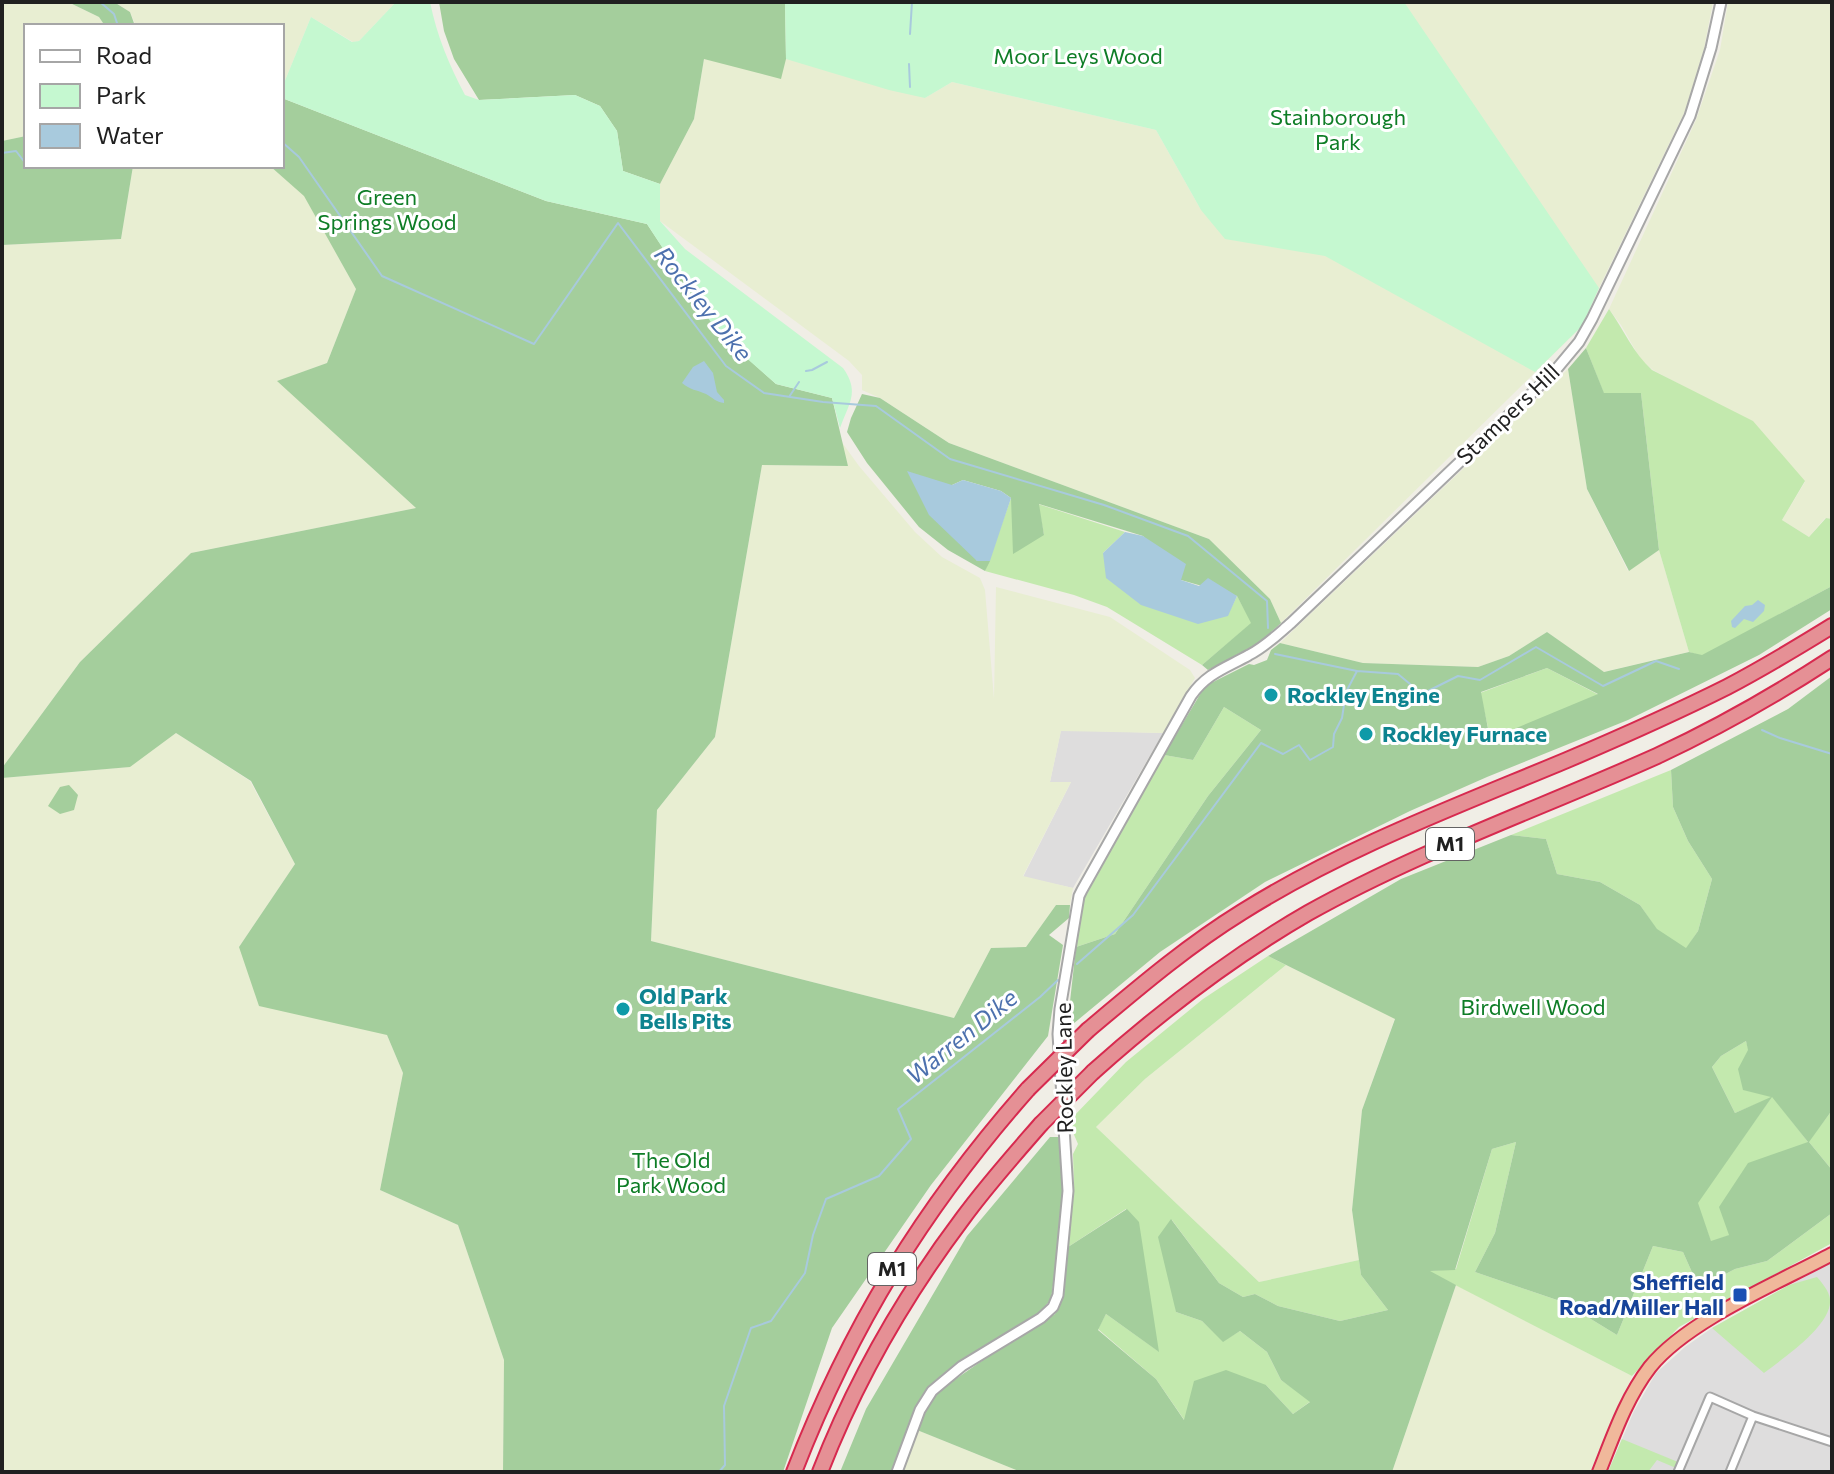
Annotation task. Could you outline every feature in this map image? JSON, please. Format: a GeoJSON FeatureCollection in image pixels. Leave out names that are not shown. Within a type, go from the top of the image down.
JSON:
{"type":"FeatureCollection","features":[{"type":"Feature","properties":{"kind":"highway","name":"M1"},"geometry":{"type":"LineString","coordinates":[[794,1472],[855,1335],[911,1238],[959,1170],[1028,1089],[1088,1030],[1166,965],[1243,911],[1355,851],[1685,707],[1832,626]]}},
{"type":"Feature","properties":{"kind":"highway","name":"M1"},"geometry":{"type":"LineString","coordinates":[[820,1472],[860,1383],[911,1292],[963,1217],[1041,1124],[1137,1032],[1229,962],[1309,913],[1424,856],[1660,754],[1744,710],[1832,658]]}},
{"type":"Feature","properties":{"kind":"highway"},"geometry":{"type":"LineString","coordinates":[[1599,1472],[1633,1395],[1659,1357],[1717,1315],[1832,1254]]}},
{"type":"Feature","properties":{"kind":"street","name":"Stampers Hill"},"geometry":{"type":"LineString","coordinates":[[1250,655],[1291,623],[1554,372],[1579,342],[1690,116],[1711,48],[1721,2]]}},
{"type":"Feature","properties":{"kind":"street","name":"Rockley Lane"},"geometry":{"type":"LineString","coordinates":[[897,1472],[920,1410],[932,1391],[962,1366],[1020,1332],[1053,1307],[1061,1278],[1068,1191],[1058,1034],[1079,896],[1191,696],[1208,677],[1250,655]]}},
{"type":"Feature","properties":{"kind":"street"},"geometry":{"type":"LineString","coordinates":[[1678,1472],[1710,1397],[1753,1416],[1832,1442]]}},
{"type":"Feature","properties":{"kind":"street"},"geometry":{"type":"LineString","coordinates":[[1730,1472],[1753,1416]]}},
{"type":"Feature","properties":{"kind":"shaded area"},"geometry":{"type":"Polygon","coordinates":[[[1061,730],[1163,733],[1073,888],[1023,877],[1071,782],[1050,782],[1061,730]]]}},
{"type":"Feature","properties":{"kind":"shaded area"},"geometry":{"type":"Polygon","coordinates":[[[1832,1262],[1832,1472],[1608,1472],[1634,1411],[1656,1373],[1712,1328],[1832,1262]]]}},
{"type":"Feature","properties":{"kind":"green space"},"geometry":{"type":"Polygon","coordinates":[[[2,2],[68,2],[99,17],[104,24],[24,24],[24,136],[2,141],[2,2]]]}},
{"type":"Feature","properties":{"kind":"green space"},"geometry":{"type":"Polygon","coordinates":[[[68,2],[114,2],[130,12],[134,24],[104,24],[99,17],[68,2]]]}},
{"type":"Feature","properties":{"kind":"green space"},"geometry":{"type":"Polygon","coordinates":[[[114,2],[396,2],[359,41],[353,42],[311,17],[284,83],[284,24],[135,24],[130,12],[114,2]]]}},
{"type":"Feature","properties":{"kind":"green space"},"geometry":{"type":"Polygon","coordinates":[[[396,2],[430,2],[444,50],[465,95],[479,100],[575,95],[600,106],[617,131],[623,171],[660,184],[660,221],[685,249],[843,368],[852,391],[840,428],[832,398],[776,384],[718,333],[647,224],[546,201],[284,99],[284,83],[311,17],[352,42],[359,41],[396,2]]]}},
{"type":"Feature","properties":{"kind":"green space"},"geometry":{"type":"Polygon","coordinates":[[[439,2],[785,2],[786,59],[781,79],[704,59],[694,119],[660,184],[623,171],[617,131],[600,106],[575,95],[479,100],[454,59],[444,31],[439,2]]]}},
{"type":"Feature","properties":{"kind":"green space"},"geometry":{"type":"Polygon","coordinates":[[[785,2],[925,98],[952,82],[1156,130],[1201,210],[1105,2],[1713,2],[1704,49],[1685,111],[1582,326],[1281,623],[1270,599],[1209,539],[949,443],[880,398],[862,390],[862,375],[849,361],[660,221],[660,184],[694,119],[704,59],[786,59],[785,2]]]}},
{"type":"Feature","properties":{"kind":"green space","name":"Stainborough Park"},"geometry":{"type":"Polygon","coordinates":[[[785,2],[1404,2],[1599,288],[1582,326],[1535,372],[1325,256],[1225,239],[1201,210],[1156,130],[952,82],[925,98],[786,59],[785,2]]]}},
{"type":"Feature","properties":{"kind":"green space"},"geometry":{"type":"Polygon","coordinates":[[[1728,2],[1832,2],[1832,519],[1825,518],[1809,537],[1782,520],[1805,482],[1692,391],[1641,360],[1609,309],[1696,120],[1720,50],[1728,2]]]}},
{"type":"Feature","properties":{"kind":"green space","name":"The Old Park Wood"},"geometry":{"type":"Polygon","coordinates":[[[284,99],[546,201],[647,224],[719,333],[776,384],[832,398],[848,466],[762,465],[715,737],[657,810],[651,941],[954,1018],[991,948],[1026,947],[1056,905],[1070,905],[1069,918],[1049,935],[1063,945],[1048,1036],[931,1185],[832,1328],[783,1472],[503,1472],[504,1360],[458,1225],[380,1190],[403,1073],[387,1035],[259,1006],[239,947],[295,864],[251,781],[176,733],[130,767],[2,778],[2,768],[80,662],[191,553],[416,508],[277,381],[327,363],[356,289],[304,196],[272,168],[284,168],[284,99]]]}},
{"type":"Feature","properties":{"kind":"green space"},"geometry":{"type":"Polygon","coordinates":[[[24,136],[24,168],[133,168],[121,239],[2,245],[2,141],[24,136]]]}},
{"type":"Feature","properties":{"kind":"green space"},"geometry":{"type":"Polygon","coordinates":[[[133,168],[272,168],[304,195],[356,289],[327,363],[278,381],[416,508],[191,553],[80,662],[2,768],[2,245],[121,239],[133,168]]]}},
{"type":"Feature","properties":{"kind":"green space"},"geometry":{"type":"Polygon","coordinates":[[[1609,309],[1634,349],[1652,370],[1753,421],[1805,481],[1782,520],[1809,537],[1826,518],[1832,519],[1832,586],[1702,656],[1689,652],[1659,550],[1641,393],[1604,394],[1586,348],[1609,309]]]}},
{"type":"Feature","properties":{"kind":"green space"},"geometry":{"type":"Polygon","coordinates":[[[1586,348],[1604,393],[1641,393],[1659,550],[1629,571],[1587,489],[1568,369],[1586,348]]]}},
{"type":"Feature","properties":{"kind":"green space"},"geometry":{"type":"Polygon","coordinates":[[[1568,369],[1587,489],[1628,571],[1659,550],[1689,652],[1603,672],[1547,632],[1509,656],[1478,667],[1363,663],[1280,643],[1568,369]]]}},
{"type":"Feature","properties":{"kind":"green space"},"geometry":{"type":"Polygon","coordinates":[[[862,394],[880,398],[949,443],[1209,539],[1270,599],[1281,623],[1259,643],[1208,670],[1202,665],[1251,623],[1237,596],[1181,580],[1143,536],[1039,504],[1044,535],[1013,554],[1011,498],[1001,491],[963,480],[952,485],[977,561],[990,561],[985,571],[948,550],[919,527],[867,463],[847,432],[862,394]]]}},
{"type":"Feature","properties":{"kind":"green space"},"geometry":{"type":"Polygon","coordinates":[[[841,441],[915,532],[942,557],[980,578],[985,590],[994,699],[996,587],[1110,617],[1190,670],[1195,678],[1163,733],[1061,731],[1050,782],[1071,782],[1023,876],[1073,888],[1070,905],[1056,905],[1026,947],[991,948],[954,1018],[651,941],[657,810],[715,737],[762,465],[848,466],[841,441]]]}},
{"type":"Feature","properties":{"kind":"green space"},"geometry":{"type":"Polygon","coordinates":[[[1011,498],[1044,535],[1038,504],[1125,532],[1103,553],[1227,616],[1237,596],[1252,623],[1202,665],[1107,607],[985,571],[1011,498]]]}},
{"type":"Feature","properties":{"kind":"green space"},"geometry":{"type":"Polygon","coordinates":[[[1832,586],[1832,609],[1759,655],[1628,720],[1410,811],[1265,882],[1160,952],[1067,1029],[1076,947],[1115,934],[1208,796],[1261,730],[1224,707],[1193,760],[1164,755],[1205,686],[1249,664],[1267,660],[1271,650],[1280,643],[1363,663],[1478,667],[1509,656],[1547,632],[1604,672],[1689,652],[1702,655],[1832,586]],[[1547,668],[1481,692],[1490,739],[1598,694],[1547,668]]]}},
{"type":"Feature","properties":{"kind":"green space"},"geometry":{"type":"Polygon","coordinates":[[[1547,668],[1599,695],[1491,740],[1480,693],[1547,668]]]}},
{"type":"Feature","properties":{"kind":"green space","name":"Birdwell Wood"},"geometry":{"type":"Polygon","coordinates":[[[1832,676],[1832,1104],[1830,1113],[1809,1142],[1832,1170],[1832,1213],[1767,1261],[1735,1269],[1699,1288],[1683,1252],[1653,1246],[1617,1335],[1563,1302],[1475,1272],[1495,1233],[1516,1142],[1492,1149],[1455,1270],[1430,1271],[1456,1285],[1392,1472],[1021,1472],[917,1430],[925,1411],[940,1390],[1055,1314],[1064,1292],[1068,1247],[1127,1209],[1139,1222],[1159,1352],[1106,1314],[1098,1330],[1156,1379],[1184,1420],[1194,1381],[1226,1370],[1266,1385],[1293,1414],[1310,1402],[1281,1380],[1267,1352],[1240,1331],[1223,1342],[1202,1321],[1176,1312],[1158,1237],[1171,1219],[1219,1283],[1243,1297],[1255,1294],[1278,1306],[1340,1321],[1388,1310],[1361,1275],[1352,1210],[1362,1110],[1395,1019],[1268,956],[1401,879],[1511,835],[1546,839],[1557,874],[1600,882],[1640,905],[1657,929],[1686,948],[1698,931],[1712,879],[1688,841],[1673,807],[1671,770],[1788,709],[1832,676]],[[1746,1041],[1721,1056],[1712,1067],[1735,1113],[1771,1097],[1743,1090],[1738,1069],[1748,1050],[1746,1041]],[[1772,1097],[1698,1203],[1711,1241],[1729,1235],[1719,1207],[1748,1163],[1808,1142],[1772,1097]]]}},
{"type":"Feature","properties":{"kind":"green space"},"geometry":{"type":"Polygon","coordinates":[[[1224,707],[1261,730],[1208,796],[1115,934],[1076,947],[1084,899],[1164,755],[1193,760],[1224,707]]]}},
{"type":"Feature","properties":{"kind":"green space"},"geometry":{"type":"Polygon","coordinates":[[[176,733],[250,781],[295,864],[239,947],[387,1035],[403,1073],[380,1190],[458,1225],[504,1360],[503,1472],[2,1472],[2,778],[129,767],[176,733]]]}},
{"type":"Feature","properties":{"kind":"green space"},"geometry":{"type":"Polygon","coordinates":[[[1671,770],[1673,807],[1688,841],[1712,879],[1698,931],[1686,949],[1657,930],[1640,905],[1600,882],[1557,874],[1546,839],[1511,835],[1671,770]]]}},
{"type":"Feature","properties":{"kind":"green space"},"geometry":{"type":"Polygon","coordinates":[[[69,785],[78,795],[74,810],[60,814],[48,806],[60,787],[69,785]]]}},
{"type":"Feature","properties":{"kind":"green space"},"geometry":{"type":"Polygon","coordinates":[[[1268,956],[1286,965],[1145,1079],[1096,1127],[1259,1282],[1359,1260],[1361,1275],[1388,1310],[1340,1321],[1278,1306],[1255,1294],[1243,1297],[1219,1283],[1172,1220],[1176,1312],[1202,1321],[1223,1341],[1240,1331],[1267,1352],[1281,1380],[1311,1401],[1293,1414],[1266,1385],[1185,1421],[1156,1379],[1098,1329],[1106,1314],[1158,1351],[1126,1209],[1068,1247],[1074,1188],[1073,1154],[1078,1144],[1072,1130],[1072,1118],[1126,1062],[1203,999],[1268,956]]]}},
{"type":"Feature","properties":{"kind":"green space"},"geometry":{"type":"Polygon","coordinates":[[[1286,965],[1395,1018],[1362,1110],[1352,1210],[1359,1260],[1259,1282],[1096,1127],[1145,1079],[1286,965]]]}},
{"type":"Feature","properties":{"kind":"green space"},"geometry":{"type":"Polygon","coordinates":[[[1746,1041],[1764,1082],[1808,1142],[1830,1113],[1832,1104],[1832,1170],[1809,1142],[1730,1235],[1711,1242],[1697,1203],[1771,1098],[1735,1113],[1712,1067],[1721,1056],[1746,1041]]]}},
{"type":"Feature","properties":{"kind":"green space"},"geometry":{"type":"Polygon","coordinates":[[[1050,1137],[1060,1137],[1063,1197],[1051,1299],[1039,1314],[958,1362],[930,1386],[915,1409],[893,1472],[840,1472],[866,1409],[967,1236],[1050,1137]]]}},
{"type":"Feature","properties":{"kind":"green space"},"geometry":{"type":"Polygon","coordinates":[[[1516,1142],[1495,1233],[1475,1272],[1563,1302],[1617,1335],[1653,1246],[1683,1252],[1699,1288],[1735,1269],[1767,1261],[1832,1213],[1832,1243],[1679,1327],[1632,1376],[1428,1271],[1456,1269],[1492,1149],[1516,1142]]]}},
{"type":"Feature","properties":{"kind":"green space"},"geometry":{"type":"Polygon","coordinates":[[[1817,1277],[1830,1299],[1823,1320],[1794,1350],[1764,1373],[1712,1328],[1789,1285],[1817,1277]]]}},
{"type":"Feature","properties":{"kind":"green space"},"geometry":{"type":"Polygon","coordinates":[[[1456,1285],[1632,1376],[1590,1472],[1392,1472],[1456,1285]]]}},
{"type":"Feature","properties":{"kind":"green space"},"geometry":{"type":"Polygon","coordinates":[[[917,1430],[1021,1472],[903,1472],[917,1430]]]}},
{"type":"Feature","properties":{"kind":"green space"},"geometry":{"type":"Polygon","coordinates":[[[1622,1439],[1678,1462],[1676,1468],[1657,1460],[1648,1472],[1608,1472],[1622,1439]]]}},
{"type":"Feature","properties":{"kind":"water"},"geometry":{"type":"Polygon","coordinates":[[[704,361],[713,373],[717,392],[724,403],[682,383],[693,367],[704,361]]]}},
{"type":"Feature","properties":{"kind":"water"},"geometry":{"type":"Polygon","coordinates":[[[907,471],[952,485],[963,480],[1001,491],[1011,498],[990,561],[977,561],[929,515],[907,471]]]}},
{"type":"Feature","properties":{"kind":"water"},"geometry":{"type":"Polygon","coordinates":[[[1125,532],[1143,536],[1186,564],[1181,580],[1199,586],[1208,578],[1237,596],[1228,616],[1198,624],[1141,605],[1106,578],[1103,553],[1125,532]]]}},
{"type":"Feature","properties":{"kind":"water"},"geometry":{"type":"Polygon","coordinates":[[[1758,600],[1765,605],[1764,611],[1753,622],[1744,619],[1735,628],[1732,627],[1731,621],[1745,606],[1758,600]]]}},
{"type":"Feature","properties":{"kind":"waterway"},"geometry":{"type":"LineString","coordinates":[[100,2],[114,14],[117,24]]}},
{"type":"Feature","properties":{"kind":"waterway"},"geometry":{"type":"LineString","coordinates":[[910,34],[912,2]]}},
{"type":"Feature","properties":{"kind":"waterway"},"geometry":{"type":"LineString","coordinates":[[909,64],[910,87]]}},
{"type":"Feature","properties":{"kind":"waterway","name":"Rockley Dike"},"geometry":{"type":"LineString","coordinates":[[284,144],[299,157],[382,276],[534,344],[618,223],[726,366],[764,393],[876,406],[950,459],[1104,505],[1188,536],[1267,601],[1268,628]]}},
{"type":"Feature","properties":{"kind":"waterway"},"geometry":{"type":"LineString","coordinates":[[2,153],[16,151],[24,161]]}},
{"type":"Feature","properties":{"kind":"waterway"},"geometry":{"type":"LineString","coordinates":[[806,371],[827,362]]}},
{"type":"Feature","properties":{"kind":"waterway"},"geometry":{"type":"LineString","coordinates":[[789,397],[799,382]]}},
{"type":"Feature","properties":{"kind":"waterway","name":"Rockley Dike"},"geometry":{"type":"LineString","coordinates":[[1275,654],[1357,671],[1398,674],[1422,694],[1458,676],[1480,680],[1536,647],[1603,686],[1656,661],[1679,669]]}},
{"type":"Feature","properties":{"kind":"waterway","name":"Warren Dike"},"geometry":{"type":"LineString","coordinates":[[1077,964],[1133,915],[1261,743],[1283,754],[1299,745],[1310,760],[1333,747],[1346,692],[1357,671]]}},
{"type":"Feature","properties":{"kind":"waterway","name":"Rockley Dike"},"geometry":{"type":"LineString","coordinates":[[1762,730],[1832,754]]}},
{"type":"Feature","properties":{"kind":"waterway","name":"Warren Dike"},"geometry":{"type":"LineString","coordinates":[[719,1472],[725,1465],[724,1406],[751,1328],[771,1321],[805,1273],[813,1235],[826,1199],[879,1176],[911,1139],[898,1109],[1058,980]]}},
{"type":"Feature","properties":{"kind":"place","name":"Rockley Engine"},"geometry":{"type":"Point","coordinates":[1271,695]}},
{"type":"Feature","properties":{"kind":"place","name":"Rockley Furnace"},"geometry":{"type":"Point","coordinates":[1366,734]}},
{"type":"Feature","properties":{"kind":"place","name":"Old Park Bells Pits"},"geometry":{"type":"Point","coordinates":[623,1009]}},
{"type":"Feature","properties":{"kind":"place","name":"Sheffield Road/Miller Hall"},"geometry":{"type":"Point","coordinates":[1740,1295]}},
{"type":"Feature","properties":{"kind":"park label","name":"Moor Leys Wood"},"geometry":{"type":"Point","coordinates":[1078,56]}},
{"type":"Feature","properties":{"kind":"park label","name":"Green Springs Wood"},"geometry":{"type":"Point","coordinates":[387,210]}}]}
